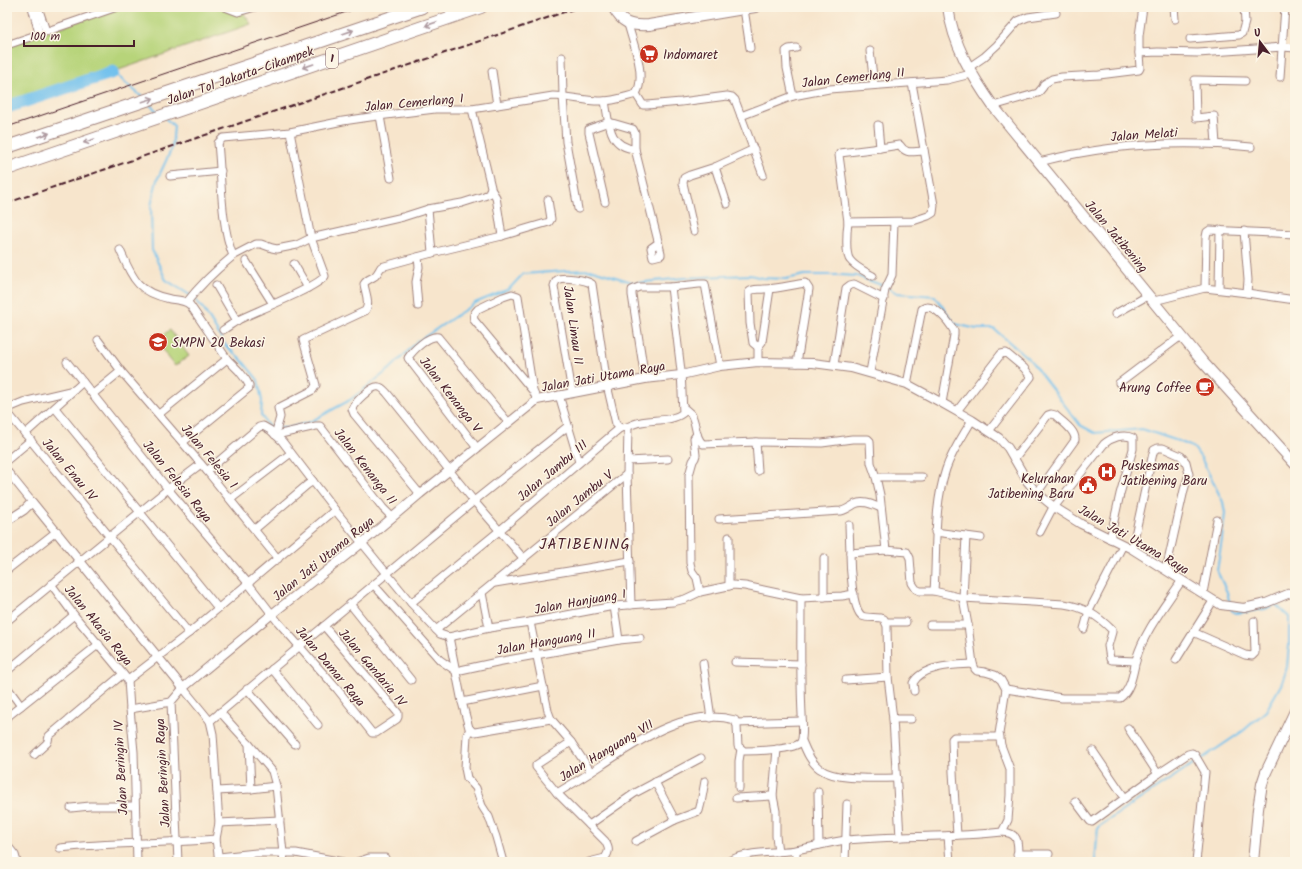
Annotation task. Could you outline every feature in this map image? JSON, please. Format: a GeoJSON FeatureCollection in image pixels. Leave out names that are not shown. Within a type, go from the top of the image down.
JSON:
{"type":"FeatureCollection","features":[{"type":"Feature","properties":{"kind":"highway","name":"Jalan Tol Jakarta–Cikampek"},"geometry":{"type":"LineString","coordinates":[[7,147],[422,7]]}},
{"type":"Feature","properties":{"kind":"highway","name":"Jalan Tol Jakarta–Cikampek"},"geometry":{"type":"LineString","coordinates":[[7,169],[481,7]]}},
{"type":"Feature","properties":{"kind":"main road"},"geometry":{"type":"LineString","coordinates":[[613,7],[617,14],[628,24],[635,26],[649,25],[755,7]]}},
{"type":"Feature","properties":{"kind":"main road","name":"Jalan Jatibening"},"geometry":{"type":"LineString","coordinates":[[948,7],[954,33],[970,71],[993,106],[1182,336],[1295,464]]}},
{"type":"Feature","properties":{"kind":"main road"},"geometry":{"type":"LineString","coordinates":[[1253,862],[1257,816],[1262,784],[1266,772],[1292,723],[1295,711]]}},
{"type":"Feature","properties":{"kind":"street"},"geometry":{"type":"LineString","coordinates":[[32,7],[43,32]]}},
{"type":"Feature","properties":{"kind":"street"},"geometry":{"type":"LineString","coordinates":[[38,7],[43,32]]}},
{"type":"Feature","properties":{"kind":"street"},"geometry":{"type":"LineString","coordinates":[[7,45],[117,7]]}},
{"type":"Feature","properties":{"kind":"street"},"geometry":{"type":"LineString","coordinates":[[225,7],[238,12],[255,7]]}},
{"type":"Feature","properties":{"kind":"street"},"geometry":{"type":"LineString","coordinates":[[993,106],[1038,93],[1044,84],[1052,79],[1139,70],[1139,36],[1143,7]]}},
{"type":"Feature","properties":{"kind":"street"},"geometry":{"type":"LineString","coordinates":[[1174,7],[1175,19]]}},
{"type":"Feature","properties":{"kind":"street"},"geometry":{"type":"LineString","coordinates":[[1190,39],[1239,35],[1244,29],[1244,7]]}},
{"type":"Feature","properties":{"kind":"street"},"geometry":{"type":"LineString","coordinates":[[1280,77],[1285,7]]}},
{"type":"Feature","properties":{"kind":"street"},"geometry":{"type":"LineString","coordinates":[[744,9],[750,48]]}},
{"type":"Feature","properties":{"kind":"street"},"geometry":{"type":"LineString","coordinates":[[970,71],[1018,21],[1028,17],[1056,13]]}},
{"type":"Feature","properties":{"kind":"street"},"geometry":{"type":"LineString","coordinates":[[628,24],[640,70],[640,82],[636,94],[643,105],[647,106],[727,96],[732,97],[735,100],[763,175]]}},
{"type":"Feature","properties":{"kind":"street"},"geometry":{"type":"LineString","coordinates":[[1139,53],[1198,53],[1283,47],[1295,48]]}},
{"type":"Feature","properties":{"kind":"street"},"geometry":{"type":"LineString","coordinates":[[793,96],[787,68],[786,51],[789,48],[796,48]]}},
{"type":"Feature","properties":{"kind":"street"},"geometry":{"type":"LineString","coordinates":[[870,51],[874,85]]}},
{"type":"Feature","properties":{"kind":"street"},"geometry":{"type":"LineString","coordinates":[[562,57],[566,142],[578,208]]}},
{"type":"Feature","properties":{"kind":"street"},"geometry":{"type":"LineString","coordinates":[[492,71],[497,104]]}},
{"type":"Feature","properties":{"kind":"street","name":"Jalan Cemerlang II"},"geometry":{"type":"LineString","coordinates":[[741,116],[793,96],[829,89],[947,80],[970,71]]}},
{"type":"Feature","properties":{"kind":"street"},"geometry":{"type":"LineString","coordinates":[[1216,144],[1214,116],[1196,118],[1195,80],[1245,81]]}},
{"type":"Feature","properties":{"kind":"street"},"geometry":{"type":"LineString","coordinates":[[848,222],[913,221],[933,213],[934,205],[912,83]]}},
{"type":"Feature","properties":{"kind":"street","name":"Jalan Cemerlang I"},"geometry":{"type":"LineString","coordinates":[[221,170],[218,143],[223,138],[290,132],[344,121],[380,116],[435,109],[472,108],[553,96],[605,101],[636,94]]}},
{"type":"Feature","properties":{"kind":"street"},"geometry":{"type":"LineString","coordinates":[[605,101],[611,134],[617,142],[626,147],[635,149]]}},
{"type":"Feature","properties":{"kind":"street"},"geometry":{"type":"LineString","coordinates":[[472,108],[490,189],[496,197],[502,236]]}},
{"type":"Feature","properties":{"kind":"street"},"geometry":{"type":"LineString","coordinates":[[380,116],[391,178]]}},
{"type":"Feature","properties":{"kind":"street"},"geometry":{"type":"LineString","coordinates":[[605,202],[588,131],[591,127],[609,122],[634,130],[635,149],[658,243]]}},
{"type":"Feature","properties":{"kind":"street"},"geometry":{"type":"LineString","coordinates":[[878,125],[880,148]]}},
{"type":"Feature","properties":{"kind":"street"},"geometry":{"type":"LineString","coordinates":[[223,330],[237,321],[308,288],[323,279],[325,276],[311,238],[290,132]]}},
{"type":"Feature","properties":{"kind":"street","name":"Jalan Melati"},"geometry":{"type":"LineString","coordinates":[[1039,162],[1106,148],[1175,143],[1252,146]]}},
{"type":"Feature","properties":{"kind":"street"},"geometry":{"type":"LineString","coordinates":[[873,276],[850,260],[848,256],[848,222],[839,155],[840,153],[899,145],[907,152],[924,151]]}},
{"type":"Feature","properties":{"kind":"street"},"geometry":{"type":"LineString","coordinates":[[694,231],[683,182],[684,178],[715,167],[754,149]]}},
{"type":"Feature","properties":{"kind":"street"},"geometry":{"type":"LineString","coordinates":[[715,167],[727,204]]}},
{"type":"Feature","properties":{"kind":"street"},"geometry":{"type":"LineString","coordinates":[[170,176],[221,170],[224,222],[229,246],[233,256]]}},
{"type":"Feature","properties":{"kind":"street"},"geometry":{"type":"LineString","coordinates":[[188,300],[196,290],[233,256],[256,244],[261,244],[272,248],[297,245],[311,238],[403,217],[428,209],[462,203],[489,194],[490,189]]}},
{"type":"Feature","properties":{"kind":"street"},"geometry":{"type":"LineString","coordinates":[[274,433],[280,417],[278,408],[313,390],[316,385],[303,340],[365,311],[368,304],[364,284],[366,280],[377,274],[379,269],[382,267],[502,236],[549,222],[548,200]]}},
{"type":"Feature","properties":{"kind":"street"},"geometry":{"type":"LineString","coordinates":[[428,209],[432,253]]}},
{"type":"Feature","properties":{"kind":"street"},"geometry":{"type":"LineString","coordinates":[[870,372],[885,290],[892,275],[894,222]]}},
{"type":"Feature","properties":{"kind":"street"},"geometry":{"type":"LineString","coordinates":[[1205,288],[1206,232],[1210,230],[1220,230],[1295,234]]}},
{"type":"Feature","properties":{"kind":"street"},"geometry":{"type":"LineString","coordinates":[[1219,289],[1220,230]]}},
{"type":"Feature","properties":{"kind":"street"},"geometry":{"type":"LineString","coordinates":[[1244,231],[1248,280],[1247,293]]}},
{"type":"Feature","properties":{"kind":"street"},"geometry":{"type":"LineString","coordinates":[[120,250],[138,284],[148,292],[155,295],[188,300]]}},
{"type":"Feature","properties":{"kind":"street"},"geometry":{"type":"LineString","coordinates":[[418,257],[420,267],[416,282],[418,306]]}},
{"type":"Feature","properties":{"kind":"street"},"geometry":{"type":"LineString","coordinates":[[246,260],[273,304]]}},
{"type":"Feature","properties":{"kind":"street"},"geometry":{"type":"LineString","coordinates":[[294,264],[308,288]]}},
{"type":"Feature","properties":{"kind":"street","name":"Jalan Limau II"},"geometry":{"type":"LineString","coordinates":[[572,392],[554,286],[555,282],[558,280],[584,280],[592,284],[608,385]]}},
{"type":"Feature","properties":{"kind":"street"},"geometry":{"type":"LineString","coordinates":[[758,348],[753,343],[750,323],[749,292],[752,290],[770,289],[805,283],[809,289],[797,363]]}},
{"type":"Feature","properties":{"kind":"street"},"geometry":{"type":"LineString","coordinates":[[645,379],[632,290],[638,287],[672,287],[705,284],[720,366]]}},
{"type":"Feature","properties":{"kind":"street"},"geometry":{"type":"LineString","coordinates":[[834,365],[846,288],[850,284],[854,284],[884,299]]}},
{"type":"Feature","properties":{"kind":"street"},"geometry":{"type":"LineString","coordinates":[[216,285],[237,321]]}},
{"type":"Feature","properties":{"kind":"street"},"geometry":{"type":"LineString","coordinates":[[608,385],[616,424],[624,428],[634,424],[679,416],[683,413],[684,408],[672,287]]}},
{"type":"Feature","properties":{"kind":"street"},"geometry":{"type":"LineString","coordinates":[[1115,314],[1152,298],[1205,288],[1295,300]]}},
{"type":"Feature","properties":{"kind":"street"},"geometry":{"type":"LineString","coordinates":[[758,362],[758,348],[762,342],[770,289]]}},
{"type":"Feature","properties":{"kind":"street"},"geometry":{"type":"LineString","coordinates":[[533,391],[474,320],[473,316],[478,309],[512,294],[518,296],[533,391],[537,400]]}},
{"type":"Feature","properties":{"kind":"street"},"geometry":{"type":"LineString","coordinates":[[183,442],[249,388],[248,383],[227,359],[188,300]]}},
{"type":"Feature","properties":{"kind":"street"},"geometry":{"type":"LineString","coordinates":[[907,384],[923,307],[930,307],[936,310],[953,328],[954,335],[942,402]]}},
{"type":"Feature","properties":{"kind":"street","name":"Jalan Kenanga V"},"geometry":{"type":"LineString","coordinates":[[477,448],[408,358],[428,339],[434,336],[438,337],[508,422]]}},
{"type":"Feature","properties":{"kind":"street"},"geometry":{"type":"LineString","coordinates":[[1119,383],[1182,336]]}},
{"type":"Feature","properties":{"kind":"street","name":"Jalan Felesia I"},"geometry":{"type":"LineString","coordinates":[[98,340],[121,371],[183,442],[278,559]]}},
{"type":"Feature","properties":{"kind":"street"},"geometry":{"type":"LineString","coordinates":[[957,411],[1001,354],[1006,353],[1024,368],[1031,377],[989,431]]}},
{"type":"Feature","properties":{"kind":"street"},"geometry":{"type":"LineString","coordinates":[[159,414],[227,359]]}},
{"type":"Feature","properties":{"kind":"street","name":"Jalan Felesia Raya"},"geometry":{"type":"LineString","coordinates":[[67,362],[168,489],[248,583],[272,614]]}},
{"type":"Feature","properties":{"kind":"street","name":"Jalan Jati Utama Raya"},"geometry":{"type":"LineString","coordinates":[[183,688],[508,422],[537,400],[608,385],[681,375],[720,366],[758,362],[813,363],[834,365],[870,372],[907,384],[942,402],[999,438],[1008,448],[1027,481],[1037,493],[1054,507],[1081,524],[1132,549],[1217,603]]}},
{"type":"Feature","properties":{"kind":"street"},"geometry":{"type":"LineString","coordinates":[[93,394],[121,371]]}},
{"type":"Feature","properties":{"kind":"street"},"geometry":{"type":"LineString","coordinates":[[25,434],[83,382]]}},
{"type":"Feature","properties":{"kind":"street"},"geometry":{"type":"LineString","coordinates":[[420,494],[354,414],[352,409],[353,404],[375,387],[379,386],[382,388],[449,471],[524,559]]}},
{"type":"Feature","properties":{"kind":"street"},"geometry":{"type":"LineString","coordinates":[[30,440],[8,413],[11,407],[23,402],[74,390]]}},
{"type":"Feature","properties":{"kind":"street"},"geometry":{"type":"LineString","coordinates":[[559,395],[579,462]]}},
{"type":"Feature","properties":{"kind":"street"},"geometry":{"type":"LineString","coordinates":[[55,408],[218,608]]}},
{"type":"Feature","properties":{"kind":"street"},"geometry":{"type":"LineString","coordinates":[[684,408],[691,413],[700,442],[703,444],[756,442],[822,443],[852,439],[868,439],[870,441],[871,463],[876,477],[886,550]]}},
{"type":"Feature","properties":{"kind":"street"},"geometry":{"type":"LineString","coordinates":[[1014,459],[1044,418],[1048,415],[1054,415],[1074,433],[1076,437],[1075,440],[1037,493]]}},
{"type":"Feature","properties":{"kind":"street"},"geometry":{"type":"LineString","coordinates":[[934,591],[936,568],[935,532],[945,470],[949,460],[972,420]]}},
{"type":"Feature","properties":{"kind":"street"},"geometry":{"type":"LineString","coordinates":[[207,471],[260,427],[263,426],[274,433],[282,441],[386,574],[436,630],[440,634],[449,637],[462,702],[471,730]]}},
{"type":"Feature","properties":{"kind":"street","name":"Jalan Kenanga II"},"geometry":{"type":"LineString","coordinates":[[274,433],[320,426],[383,508],[392,517]]}},
{"type":"Feature","properties":{"kind":"street"},"geometry":{"type":"LineString","coordinates":[[210,721],[474,501],[568,426]]}},
{"type":"Feature","properties":{"kind":"street","name":"Jalan Jambu V"},"geometry":{"type":"LineString","coordinates":[[436,630],[627,474],[628,461],[624,428]]}},
{"type":"Feature","properties":{"kind":"street","name":"Jalan Jambu III"},"geometry":{"type":"LineString","coordinates":[[411,603],[499,531],[579,462],[624,428]]}},
{"type":"Feature","properties":{"kind":"street"},"geometry":{"type":"LineString","coordinates":[[697,434],[694,438],[696,455],[692,461],[689,475],[690,563],[692,571],[697,578],[700,592]]}},
{"type":"Feature","properties":{"kind":"street"},"geometry":{"type":"LineString","coordinates":[[1040,532],[1054,507],[1104,444],[1118,437],[1129,436],[1133,438],[1133,449],[1120,494],[1110,539]]}},
{"type":"Feature","properties":{"kind":"street","name":"Jalan Enau IV"},"geometry":{"type":"LineString","coordinates":[[7,460],[30,440],[189,633]]}},
{"type":"Feature","properties":{"kind":"street"},"geometry":{"type":"LineString","coordinates":[[756,442],[758,471]]}},
{"type":"Feature","properties":{"kind":"street"},"geometry":{"type":"LineString","coordinates":[[1132,549],[1153,453],[1154,450],[1163,448],[1185,460],[1189,474],[1166,570]]}},
{"type":"Feature","properties":{"kind":"street"},"geometry":{"type":"LineString","coordinates":[[230,500],[291,453]]}},
{"type":"Feature","properties":{"kind":"street"},"geometry":{"type":"LineString","coordinates":[[628,461],[668,459]]}},
{"type":"Feature","properties":{"kind":"street","name":"Jalan Akasia Raya"},"geometry":{"type":"LineString","coordinates":[[200,464],[51,584],[74,615],[125,677],[158,656],[189,633],[335,510]]}},
{"type":"Feature","properties":{"kind":"street"},"geometry":{"type":"LineString","coordinates":[[7,472],[57,531],[210,721],[215,750],[219,823],[216,839],[219,859],[256,853],[296,853],[342,862]]}},
{"type":"Feature","properties":{"kind":"street"},"geometry":{"type":"LineString","coordinates":[[627,474],[631,605]]}},
{"type":"Feature","properties":{"kind":"street"},"geometry":{"type":"LineString","coordinates":[[876,477],[922,477]]}},
{"type":"Feature","properties":{"kind":"street"},"geometry":{"type":"LineString","coordinates":[[255,529],[313,481]]}},
{"type":"Feature","properties":{"kind":"street"},"geometry":{"type":"LineString","coordinates":[[7,521],[24,510],[32,502]]}},
{"type":"Feature","properties":{"kind":"street"},"geometry":{"type":"LineString","coordinates":[[719,519],[840,512],[848,510],[858,503],[864,502],[881,508]]}},
{"type":"Feature","properties":{"kind":"street"},"geometry":{"type":"LineString","coordinates":[[1203,593],[1216,520]]}},
{"type":"Feature","properties":{"kind":"street"},"geometry":{"type":"LineString","coordinates":[[849,525],[850,553],[856,606],[859,612],[865,617],[884,619],[888,626],[888,677],[893,719],[900,837]]}},
{"type":"Feature","properties":{"kind":"street"},"geometry":{"type":"LineString","coordinates":[[7,570],[57,531]]}},
{"type":"Feature","properties":{"kind":"street"},"geometry":{"type":"LineString","coordinates":[[935,532],[981,538]]}},
{"type":"Feature","properties":{"kind":"street"},"geometry":{"type":"LineString","coordinates":[[966,536],[963,598],[973,664],[977,671],[995,675],[1001,680],[1006,689],[999,734],[1001,745],[1010,769],[1008,820],[1002,832]]}},
{"type":"Feature","properties":{"kind":"street"},"geometry":{"type":"LineString","coordinates":[[729,537],[729,586]]}},
{"type":"Feature","properties":{"kind":"street"},"geometry":{"type":"LineString","coordinates":[[1084,629],[1089,611],[1123,545]]}},
{"type":"Feature","properties":{"kind":"street"},"geometry":{"type":"LineString","coordinates":[[850,553],[886,550],[907,552],[910,558],[912,583],[916,589],[920,591],[934,591],[963,598],[1064,604],[1089,611],[1102,619],[1112,631],[1108,646],[1110,659],[1136,661]]}},
{"type":"Feature","properties":{"kind":"street"},"geometry":{"type":"LineString","coordinates":[[824,558],[824,597]]}},
{"type":"Feature","properties":{"kind":"street"},"geometry":{"type":"LineString","coordinates":[[493,583],[630,561]]}},
{"type":"Feature","properties":{"kind":"street"},"geometry":{"type":"LineString","coordinates":[[1006,689],[1062,698],[1120,698],[1125,694],[1128,687],[1142,642],[1182,580]]}},
{"type":"Feature","properties":{"kind":"street"},"geometry":{"type":"LineString","coordinates":[[7,621],[51,584]]}},
{"type":"Feature","properties":{"kind":"street"},"geometry":{"type":"LineString","coordinates":[[374,585],[440,660],[456,671]]}},
{"type":"Feature","properties":{"kind":"street","name":"Jalan Hanjuang I"},"geometry":{"type":"LineString","coordinates":[[449,637],[489,628],[614,606],[673,602],[685,599],[700,592],[729,586],[745,586],[801,598],[854,594]]}},
{"type":"Feature","properties":{"kind":"street"},"geometry":{"type":"LineString","coordinates":[[1176,660],[1193,632],[1217,603],[1244,608],[1266,603],[1295,591]]}},
{"type":"Feature","properties":{"kind":"street"},"geometry":{"type":"LineString","coordinates":[[482,593],[489,628]]}},
{"type":"Feature","properties":{"kind":"street"},"geometry":{"type":"LineString","coordinates":[[801,598],[802,741],[809,757],[815,765],[830,775],[855,778],[897,778]]}},
{"type":"Feature","properties":{"kind":"street"},"geometry":{"type":"LineString","coordinates":[[350,604],[411,680]]}},
{"type":"Feature","properties":{"kind":"street"},"geometry":{"type":"LineString","coordinates":[[614,606],[619,640]]}},
{"type":"Feature","properties":{"kind":"street","name":"Jalan Damar Raya"},"geometry":{"type":"LineString","coordinates":[[272,614],[372,733]]}},
{"type":"Feature","properties":{"kind":"street"},"geometry":{"type":"LineString","coordinates":[[7,671],[74,615]]}},
{"type":"Feature","properties":{"kind":"street"},"geometry":{"type":"LineString","coordinates":[[1193,632],[1252,656],[1255,652],[1254,621]]}},
{"type":"Feature","properties":{"kind":"street"},"geometry":{"type":"LineString","coordinates":[[530,622],[548,711],[552,719],[571,742],[591,772]]}},
{"type":"Feature","properties":{"kind":"street"},"geometry":{"type":"LineString","coordinates":[[886,622],[906,622]]}},
{"type":"Feature","properties":{"kind":"street"},"geometry":{"type":"LineString","coordinates":[[930,626],[968,625]]}},
{"type":"Feature","properties":{"kind":"street","name":"Jalan Gandaria IV"},"geometry":{"type":"LineString","coordinates":[[324,626],[398,713],[397,719],[376,733],[372,733]]}},
{"type":"Feature","properties":{"kind":"street","name":"Jalan Hanguang II"},"geometry":{"type":"LineString","coordinates":[[456,671],[619,640],[640,638]]}},
{"type":"Feature","properties":{"kind":"street"},"geometry":{"type":"LineString","coordinates":[[7,717],[99,644]]}},
{"type":"Feature","properties":{"kind":"street"},"geometry":{"type":"LineString","coordinates":[[735,662],[801,664]]}},
{"type":"Feature","properties":{"kind":"street"},"geometry":{"type":"LineString","coordinates":[[703,663],[711,718]]}},
{"type":"Feature","properties":{"kind":"street"},"geometry":{"type":"LineString","coordinates":[[914,691],[913,683],[917,677],[922,674],[946,666],[973,664]]}},
{"type":"Feature","properties":{"kind":"street"},"geometry":{"type":"LineString","coordinates":[[272,668],[318,725]]}},
{"type":"Feature","properties":{"kind":"street"},"geometry":{"type":"LineString","coordinates":[[34,755],[47,743],[49,736],[55,730],[125,677],[130,708]]}},
{"type":"Feature","properties":{"kind":"street"},"geometry":{"type":"LineString","coordinates":[[846,680],[888,677]]}},
{"type":"Feature","properties":{"kind":"street"},"geometry":{"type":"LineString","coordinates":[[462,702],[543,686]]}},
{"type":"Feature","properties":{"kind":"street"},"geometry":{"type":"LineString","coordinates":[[7,687],[21,706]]}},
{"type":"Feature","properties":{"kind":"street"},"geometry":{"type":"LineString","coordinates":[[171,702],[183,688]]}},
{"type":"Feature","properties":{"kind":"street"},"geometry":{"type":"LineString","coordinates":[[247,689],[295,744]]}},
{"type":"Feature","properties":{"kind":"street","name":"Jalan Beringin IV"},"geometry":{"type":"LineString","coordinates":[[137,862],[134,752],[130,708],[171,702]]}},
{"type":"Feature","properties":{"kind":"street","name":"Jalan Beringin Raya"},"geometry":{"type":"LineString","coordinates":[[171,702],[178,862]]}},
{"type":"Feature","properties":{"kind":"street"},"geometry":{"type":"LineString","coordinates":[[220,712],[250,744],[272,771],[276,786],[284,862]]}},
{"type":"Feature","properties":{"kind":"street","name":"Jalan Hanguang VII"},"geometry":{"type":"LineString","coordinates":[[557,793],[631,746],[676,724],[711,718],[735,720],[736,723],[802,721]]}},
{"type":"Feature","properties":{"kind":"street"},"geometry":{"type":"LineString","coordinates":[[471,730],[475,732],[552,719]]}},
{"type":"Feature","properties":{"kind":"street"},"geometry":{"type":"LineString","coordinates":[[893,719],[911,719]]}},
{"type":"Feature","properties":{"kind":"street"},"geometry":{"type":"LineString","coordinates":[[736,723],[739,748],[739,788]]}},
{"type":"Feature","properties":{"kind":"street"},"geometry":{"type":"LineString","coordinates":[[1128,728],[1158,774]]}},
{"type":"Feature","properties":{"kind":"street"},"geometry":{"type":"LineString","coordinates":[[471,730],[467,735],[465,768],[467,778],[476,788],[482,806],[489,817],[503,862]]}},
{"type":"Feature","properties":{"kind":"street"},"geometry":{"type":"LineString","coordinates":[[957,835],[952,772],[952,739],[954,737],[1000,737]]}},
{"type":"Feature","properties":{"kind":"street"},"geometry":{"type":"LineString","coordinates":[[739,748],[744,751],[777,749],[796,745],[802,741]]}},
{"type":"Feature","properties":{"kind":"street"},"geometry":{"type":"LineString","coordinates":[[571,742],[536,765],[557,793],[605,841],[609,850],[606,858],[589,862]]}},
{"type":"Feature","properties":{"kind":"street"},"geometry":{"type":"LineString","coordinates":[[250,744],[251,789]]}},
{"type":"Feature","properties":{"kind":"street"},"geometry":{"type":"LineString","coordinates":[[777,749],[773,796],[776,811],[776,836],[778,852]]}},
{"type":"Feature","properties":{"kind":"street"},"geometry":{"type":"LineString","coordinates":[[1093,751],[1125,798]]}},
{"type":"Feature","properties":{"kind":"street"},"geometry":{"type":"LineString","coordinates":[[1075,801],[1092,822],[1188,754],[1195,754],[1205,772],[1196,862]]}},
{"type":"Feature","properties":{"kind":"street"},"geometry":{"type":"LineString","coordinates":[[589,825],[635,793],[701,758]]}},
{"type":"Feature","properties":{"kind":"street"},"geometry":{"type":"LineString","coordinates":[[636,841],[675,820],[698,811],[705,780]]}},
{"type":"Feature","properties":{"kind":"street"},"geometry":{"type":"LineString","coordinates":[[655,782],[675,820]]}},
{"type":"Feature","properties":{"kind":"street"},"geometry":{"type":"LineString","coordinates":[[217,791],[276,786]]}},
{"type":"Feature","properties":{"kind":"street"},"geometry":{"type":"LineString","coordinates":[[818,792],[819,845]]}},
{"type":"Feature","properties":{"kind":"street"},"geometry":{"type":"LineString","coordinates":[[736,798],[773,796]]}},
{"type":"Feature","properties":{"kind":"street"},"geometry":{"type":"LineString","coordinates":[[845,862],[847,804]]}},
{"type":"Feature","properties":{"kind":"street"},"geometry":{"type":"LineString","coordinates":[[71,808],[90,806],[135,806]]}},
{"type":"Feature","properties":{"kind":"street"},"geometry":{"type":"LineString","coordinates":[[219,823],[280,820]]}},
{"type":"Feature","properties":{"kind":"street"},"geometry":{"type":"LineString","coordinates":[[728,862],[748,854],[796,850],[846,840],[948,836],[1002,832],[1010,832],[1017,838],[1018,862]]}},
{"type":"Feature","properties":{"kind":"street"},"geometry":{"type":"LineString","coordinates":[[948,836],[950,862]]}},
{"type":"Feature","properties":{"kind":"street"},"geometry":{"type":"LineString","coordinates":[[60,848],[90,845],[216,839]]}},
{"type":"Feature","properties":{"kind":"street"},"geometry":{"type":"LineString","coordinates":[[7,844],[15,855],[17,862]]}},
{"type":"Feature","properties":{"kind":"street"},"geometry":{"type":"LineString","coordinates":[[796,850],[796,862]]}},
{"type":"Feature","properties":{"kind":"street"},"geometry":{"type":"LineString","coordinates":[[1017,854],[1049,854]]}},
{"type":"Feature","properties":{"kind":"street"},"geometry":{"type":"LineString","coordinates":[[357,862],[369,858],[385,858]]}},
{"type":"Feature","properties":{"kind":"green space"},"geometry":{"type":"Polygon","coordinates":[[[119,7],[225,7],[242,11],[251,24],[7,107],[7,46],[119,7]]]}},
{"type":"Feature","properties":{"kind":"green space"},"geometry":{"type":"Polygon","coordinates":[[[170,330],[189,356],[175,366],[155,340],[170,330]]]}},
{"type":"Feature","properties":{"kind":"waterway"},"geometry":{"type":"LineString","coordinates":[[113,72],[142,97]]}},
{"type":"Feature","properties":{"kind":"waterway"},"geometry":{"type":"LineString","coordinates":[[7,107],[113,72]]}},
{"type":"Feature","properties":{"kind":"waterway"},"geometry":{"type":"LineString","coordinates":[[149,104],[158,112]]}},
{"type":"Feature","properties":{"kind":"waterway"},"geometry":{"type":"LineString","coordinates":[[166,119],[174,126],[172,148],[157,180],[151,206],[152,250],[166,280],[193,297],[204,310],[226,346],[240,358],[258,380],[262,401],[261,415],[268,426],[275,428]]}},
{"type":"Feature","properties":{"kind":"waterway"},"geometry":{"type":"LineString","coordinates":[[279,428],[289,428],[310,422],[350,400],[391,368],[417,342],[475,303],[509,289],[523,274],[593,270],[635,283],[724,276],[750,275],[762,278],[786,279],[805,275],[840,275],[857,276],[884,286]]}},
{"type":"Feature","properties":{"kind":"waterway"},"geometry":{"type":"LineString","coordinates":[[888,288],[897,293],[935,296],[955,324],[977,329],[994,329],[1030,360],[1080,425],[1095,433],[1142,429],[1194,448],[1201,458],[1223,502],[1225,513],[1217,571],[1227,592],[1230,604]]}},
{"type":"Feature","properties":{"kind":"waterway"},"geometry":{"type":"LineString","coordinates":[[1200,760],[1243,731],[1266,711],[1282,683],[1287,667],[1289,617],[1275,604],[1265,609],[1237,613],[1233,612],[1231,608]]}},
{"type":"Feature","properties":{"kind":"waterway"},"geometry":{"type":"LineString","coordinates":[[1095,862],[1098,827],[1196,762]]}},
{"type":"Feature","properties":{"kind":"tram line"},"geometry":{"type":"LineString","coordinates":[[7,127],[361,7]]}},
{"type":"Feature","properties":{"kind":"railway"},"geometry":{"type":"LineString","coordinates":[[7,203],[579,7]]}},
{"type":"Feature","properties":{"kind":"place","name":"Indomaret"},"geometry":{"type":"Point","coordinates":[649,54]}},
{"type":"Feature","properties":{"kind":"place","name":"SMPN 20 Bekasi"},"geometry":{"type":"Point","coordinates":[158,342]}},
{"type":"Feature","properties":{"kind":"place","name":"Arung Coffee"},"geometry":{"type":"Point","coordinates":[1205,387]}},
{"type":"Feature","properties":{"kind":"place","name":"Puskesmas Jatibening Baru"},"geometry":{"type":"Point","coordinates":[1107,472]}},
{"type":"Feature","properties":{"kind":"place","name":"Kelurahan Jatibening Baru"},"geometry":{"type":"Point","coordinates":[1088,485]}},
{"type":"Feature","properties":{"kind":"district","name":"JATIBENING"},"geometry":{"type":"Point","coordinates":[585,544]}}]}
